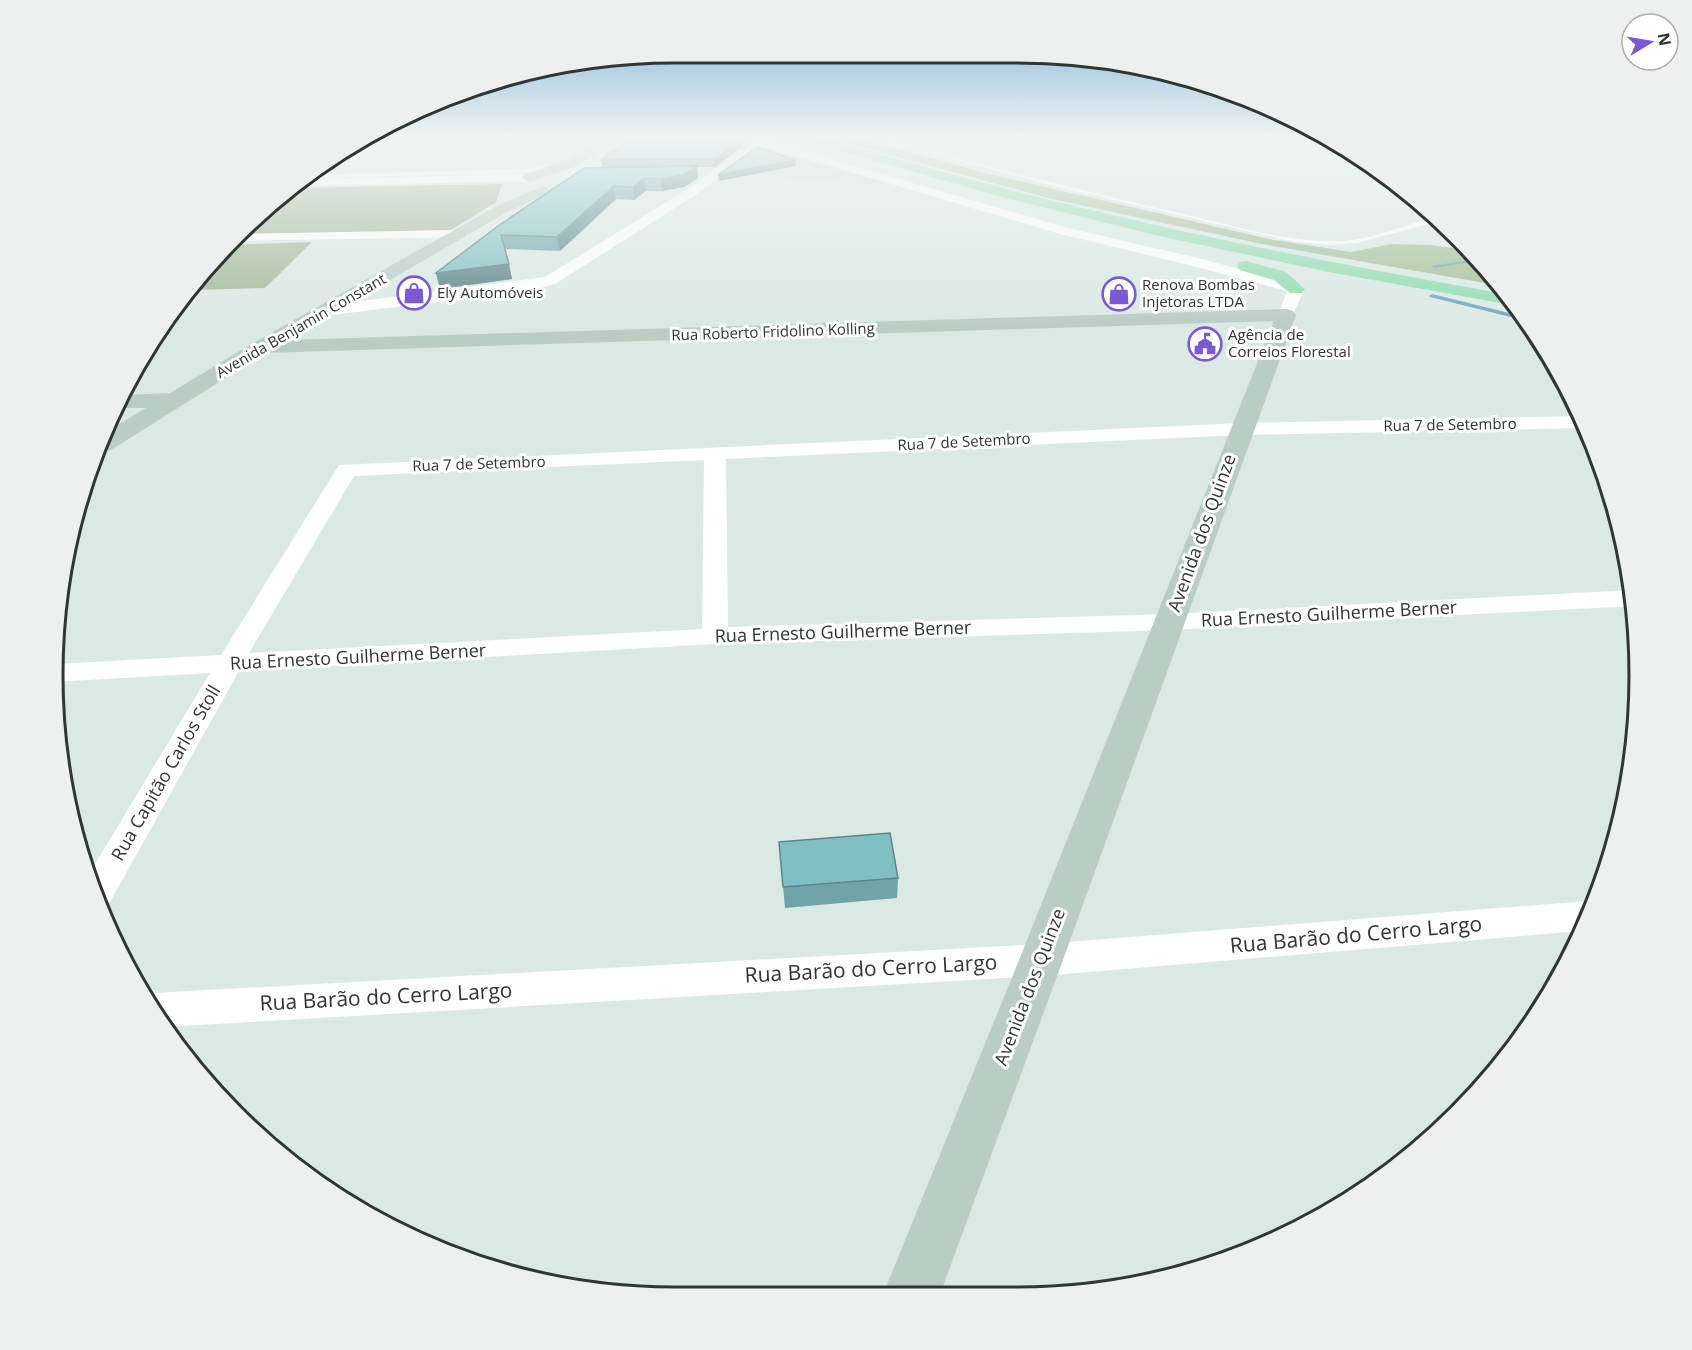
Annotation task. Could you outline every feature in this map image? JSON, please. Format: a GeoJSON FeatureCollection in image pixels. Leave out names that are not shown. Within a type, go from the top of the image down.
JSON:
{"type":"FeatureCollection","features":[{"type":"Feature","properties":{"kind":"highway"},"geometry":{"type":"LineString","coordinates":[[1038,202],[1076,217],[1280,276],[1291,302]]}},
{"type":"Feature","properties":{"kind":"highway"},"geometry":{"type":"LineString","coordinates":[[1039,202],[1238,247],[1500,298]]}},
{"type":"Feature","properties":{"kind":"street"},"geometry":{"type":"LineString","coordinates":[[502,209],[505,202]]}},
{"type":"Feature","properties":{"kind":"street","name":"Avenida Benjamin Constant"},"geometry":{"type":"LineString","coordinates":[[110,440],[260,347],[462,234],[514,202]]}},
{"type":"Feature","properties":{"kind":"street"},"geometry":{"type":"LineString","coordinates":[[324,310],[526,286],[550,281],[673,202]]}},
{"type":"Feature","properties":{"kind":"street"},"geometry":{"type":"LineString","coordinates":[[967,202],[1065,231],[1197,262],[1291,302]]}},
{"type":"Feature","properties":{"kind":"street"},"geometry":{"type":"LineString","coordinates":[[247,238],[462,234]]}},
{"type":"Feature","properties":{"kind":"street","name":"Rua Roberto Fridolino Kolling"},"geometry":{"type":"LineString","coordinates":[[260,347],[1291,302]]}},
{"type":"Feature","properties":{"kind":"street","name":"Avenida dos Quinze"},"geometry":{"type":"LineString","coordinates":[[914,1287],[1291,302]]}},
{"type":"Feature","properties":{"kind":"street"},"geometry":{"type":"LineString","coordinates":[[127,402],[168,405]]}},
{"type":"Feature","properties":{"kind":"street"},"geometry":{"type":"LineString","coordinates":[[123,412],[168,405]]}},
{"type":"Feature","properties":{"kind":"street","name":"Rua 7 de Setembro"},"geometry":{"type":"LineString","coordinates":[[347,470],[1241,429],[1574,422]]}},
{"type":"Feature","properties":{"kind":"street"},"geometry":{"type":"LineString","coordinates":[[715,454],[715,636]]}},
{"type":"Feature","properties":{"kind":"street","name":"Rua Capitão Carlos Stoll"},"geometry":{"type":"LineString","coordinates":[[101,886],[229,664],[347,470]]}},
{"type":"Feature","properties":{"kind":"street","name":"Rua Ernesto Guilherme Berner"},"geometry":{"type":"LineString","coordinates":[[63,672],[715,636],[1169,622],[1624,598]]}},
{"type":"Feature","properties":{"kind":"street","name":"Rua Barão do Cerro Largo"},"geometry":{"type":"LineString","coordinates":[[163,1009],[1041,960],[1579,917]]}},
{"type":"Feature","properties":{"kind":"lane"},"geometry":{"type":"LineString","coordinates":[[1126,202],[1260,232],[1328,243],[1358,242],[1427,221]]}},
{"type":"Feature","properties":{"kind":"green space"},"geometry":{"type":"Polygon","coordinates":[[[286,202],[496,202],[451,230],[251,234],[286,202]]]}},
{"type":"Feature","properties":{"kind":"green space"},"geometry":{"type":"Polygon","coordinates":[[[1066,202],[1110,202],[1269,239],[1351,252],[1392,244],[1456,248],[1487,283],[1262,244],[1066,202]]]}},
{"type":"Feature","properties":{"kind":"green space"},"geometry":{"type":"Polygon","coordinates":[[[312,242],[265,288],[199,290],[240,245],[312,242]]]}},
{"type":"Feature","properties":{"kind":"building"},"geometry":{"type":"Polygon","coordinates":[[[534,202],[596,202],[557,237],[501,235],[509,264],[436,273],[534,202]]]}},
{"type":"Feature","properties":{"kind":"building"},"geometry":{"type":"Polygon","coordinates":[[[890,833],[898,878],[783,887],[779,842],[890,833]]]}},
{"type":"Feature","properties":{"kind":"waterway"},"geometry":{"type":"LineString","coordinates":[[1434,266],[1468,261]]}},
{"type":"Feature","properties":{"kind":"waterway"},"geometry":{"type":"LineString","coordinates":[[1432,296],[1513,316]]}},
{"type":"Feature","properties":{"kind":"place","name":"Ely Automóveis"},"geometry":{"type":"Point","coordinates":[414,293]}},
{"type":"Feature","properties":{"kind":"place","name":"Renova Bombas Injetoras LTDA"},"geometry":{"type":"Point","coordinates":[1119,294]}},
{"type":"Feature","properties":{"kind":"place","name":"Agência de Correios Florestal"},"geometry":{"type":"Point","coordinates":[1205,344]}}]}
